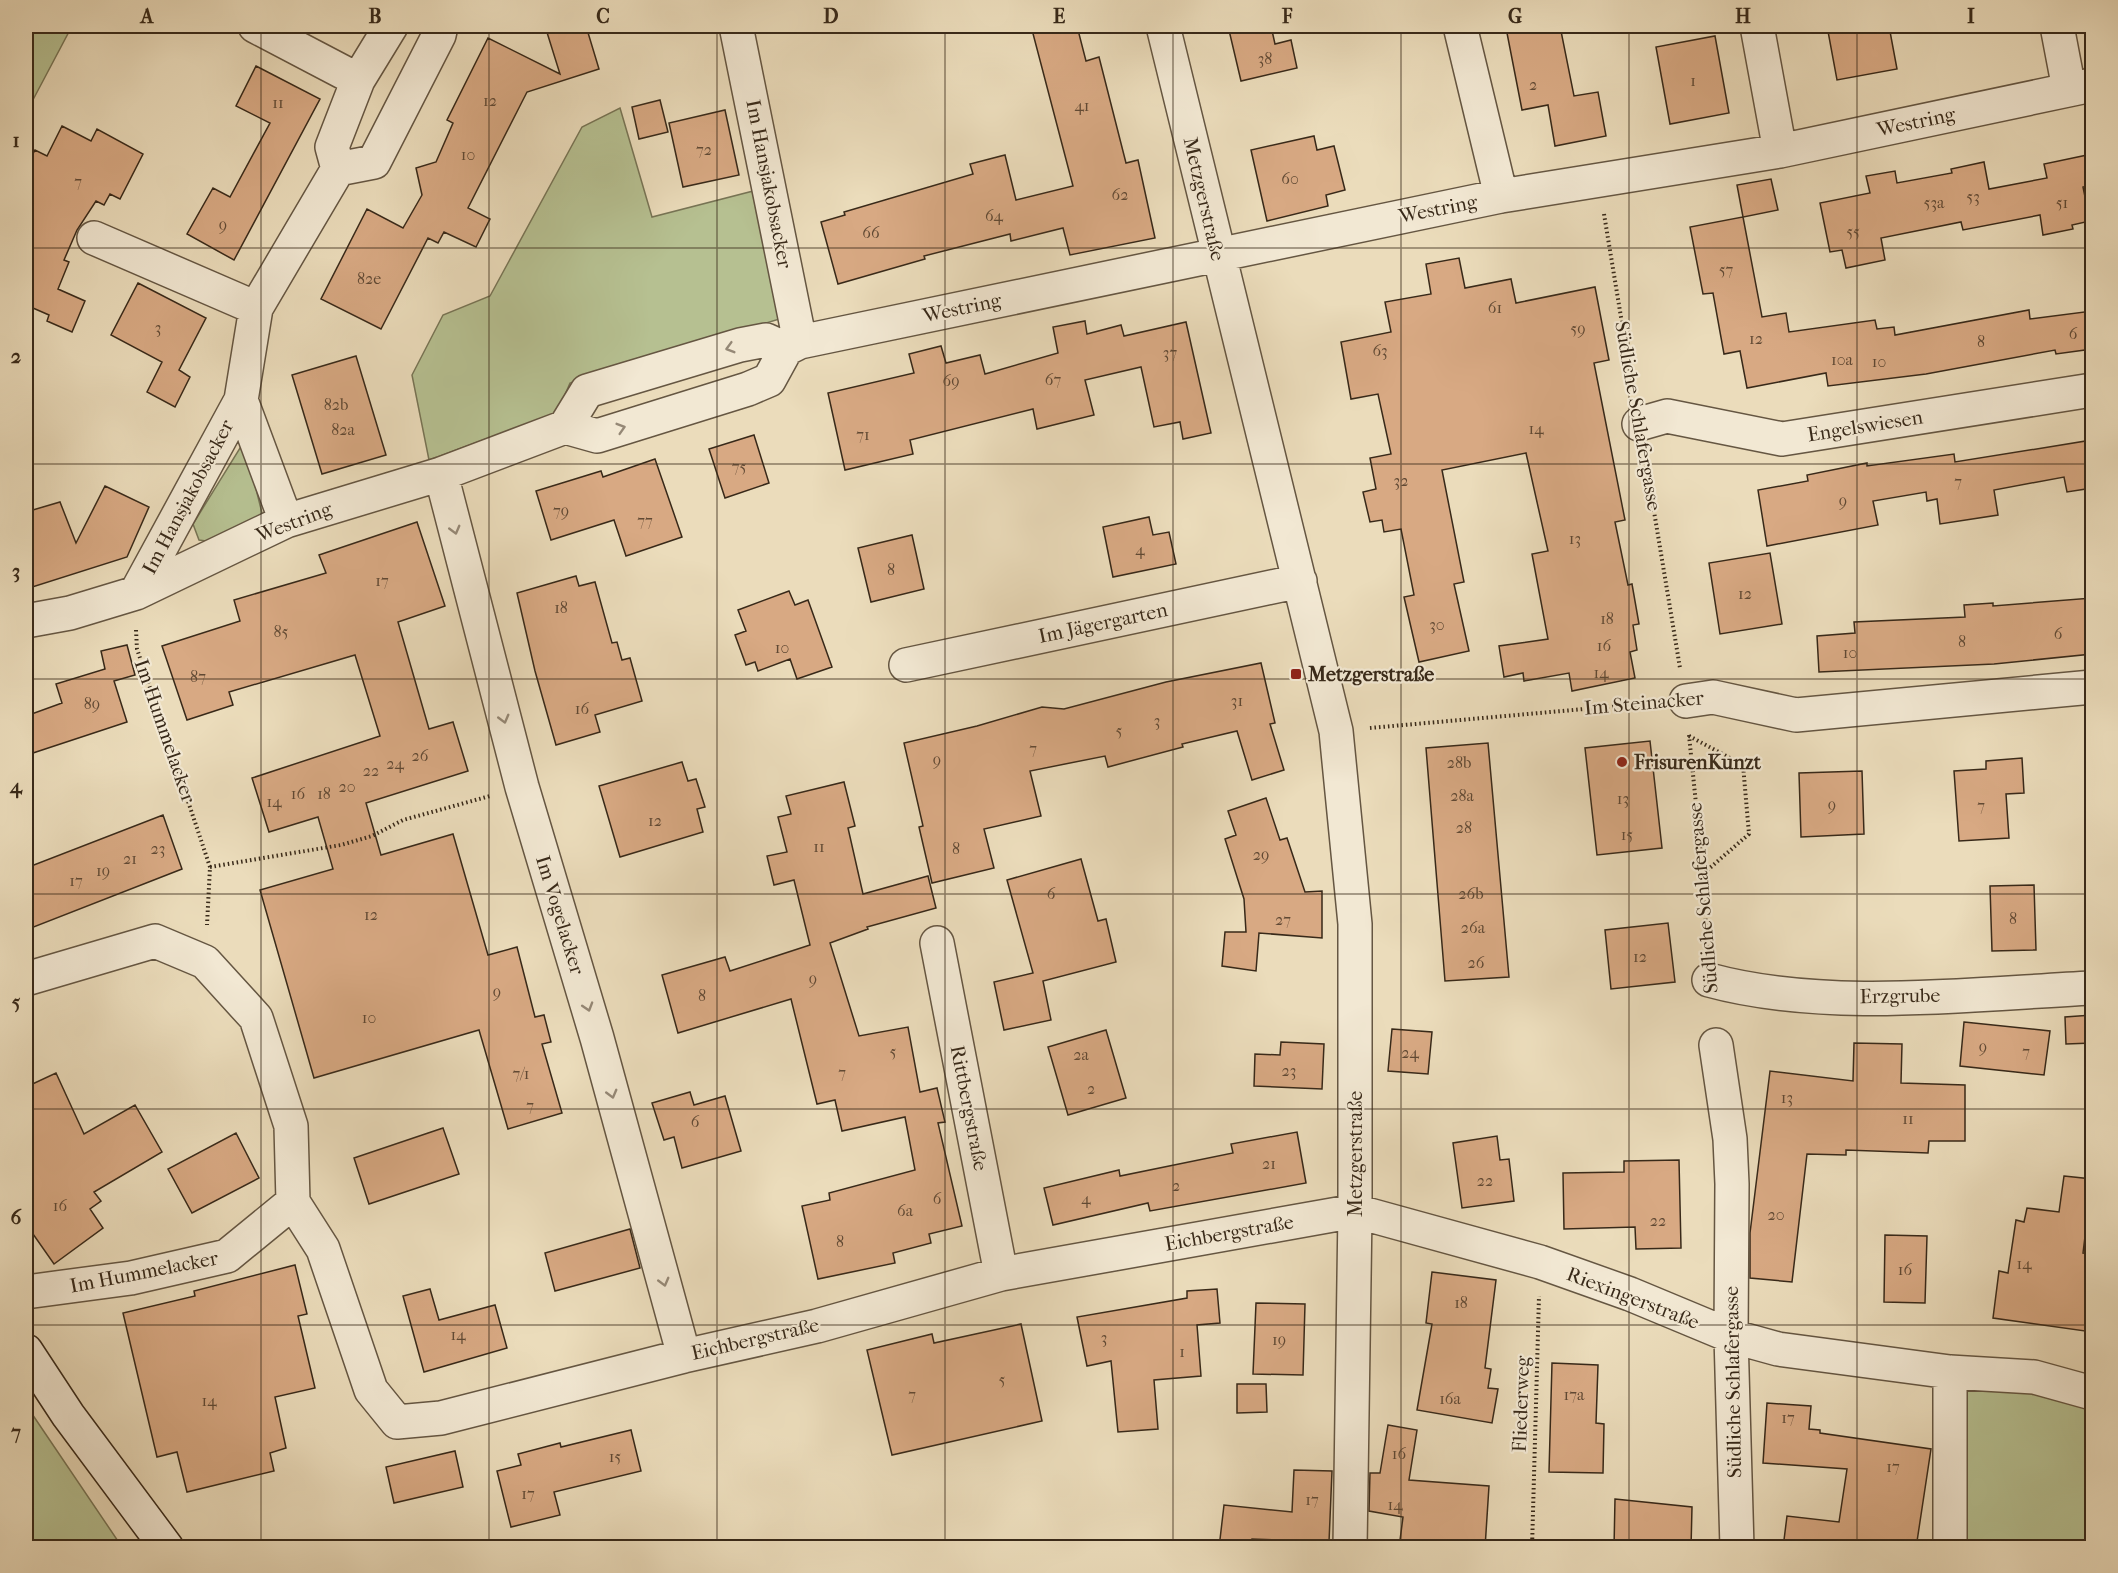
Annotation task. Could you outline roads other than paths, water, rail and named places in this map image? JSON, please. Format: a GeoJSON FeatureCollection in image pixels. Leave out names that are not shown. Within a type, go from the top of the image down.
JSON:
{"type":"FeatureCollection","features":[{"type":"Feature","properties":{"kind":"street"},"geometry":{"type":"LineString","coordinates":[[255,26],[358,80]]}},
{"type":"Feature","properties":{"kind":"street"},"geometry":{"type":"LineString","coordinates":[[391,26],[358,80],[332,147],[338,169],[374,162],[439,35],[441,26]]}},
{"type":"Feature","properties":{"kind":"street","name":"Im Hansjakobsacker"},"geometry":{"type":"LineString","coordinates":[[736,26],[793,346]]}},
{"type":"Feature","properties":{"kind":"street","name":"Metzgerstraße"},"geometry":{"type":"LineString","coordinates":[[1163,26],[1217,254],[1336,731],[1355,924],[1355,1211],[1350,1548]]}},
{"type":"Feature","properties":{"kind":"street"},"geometry":{"type":"LineString","coordinates":[[1460,26],[1501,196]]}},
{"type":"Feature","properties":{"kind":"street"},"geometry":{"type":"LineString","coordinates":[[1757,26],[1780,151]]}},
{"type":"Feature","properties":{"kind":"street"},"geometry":{"type":"LineString","coordinates":[[2057,26],[2080,87]]}},
{"type":"Feature","properties":{"kind":"street","name":"Westring"},"geometry":{"type":"LineString","coordinates":[[26,621],[70,613],[136,593],[286,521],[441,474],[565,427],[587,391],[748,343],[766,340],[793,346],[1217,254],[1501,196],[1780,151],[2080,87]]}},
{"type":"Feature","properties":{"kind":"street","name":"Im Hansjakobsacker"},"geometry":{"type":"LineString","coordinates":[[136,593],[241,400],[256,308],[338,169]]}},
{"type":"Feature","properties":{"kind":"street"},"geometry":{"type":"LineString","coordinates":[[94,238],[256,308]]}},
{"type":"Feature","properties":{"kind":"street"},"geometry":{"type":"LineString","coordinates":[[565,427],[597,436],[748,389],[769,380],[793,346]]}},
{"type":"Feature","properties":{"kind":"street","name":"Engelswiesen"},"geometry":{"type":"LineString","coordinates":[[1639,424],[1667,416],[1782,439],[2092,390]]}},
{"type":"Feature","properties":{"kind":"street","name":"Im Hansjakobsacker"},"geometry":{"type":"LineString","coordinates":[[241,400],[286,521]]}},
{"type":"Feature","properties":{"kind":"street","name":"Im Vogelacker"},"geometry":{"type":"LineString","coordinates":[[441,474],[522,787],[597,1038],[684,1356]]}},
{"type":"Feature","properties":{"kind":"street","name":"Im Jägergarten"},"geometry":{"type":"LineString","coordinates":[[906,665],[1300,581]]}},
{"type":"Feature","properties":{"kind":"street","name":"Im Steinacker"},"geometry":{"type":"LineString","coordinates":[[1686,701],[1713,697],[1796,715],[2092,687]]}},
{"type":"Feature","properties":{"kind":"street"},"geometry":{"type":"LineString","coordinates":[[26,979],[155,941],[205,962],[256,1018],[291,1126],[293,1202]]}},
{"type":"Feature","properties":{"kind":"street","name":"Rittbergstraße"},"geometry":{"type":"LineString","coordinates":[[937,943],[1001,1274]]}},
{"type":"Feature","properties":{"kind":"street","name":"Erzgrube"},"geometry":{"type":"LineString","coordinates":[[1709,980],[1742,989],[1867,999],[2092,988]]}},
{"type":"Feature","properties":{"kind":"street","name":"Südliche Schlafergasse"},"geometry":{"type":"LineString","coordinates":[[1716,1045],[1731,1150],[1731,1336],[1737,1548]]}},
{"type":"Feature","properties":{"kind":"street","name":"Eichbergstraße"},"geometry":{"type":"LineString","coordinates":[[293,1202],[323,1249],[371,1390],[397,1422],[441,1418],[684,1356],[817,1326],[1001,1274],[1355,1211]]}},
{"type":"Feature","properties":{"kind":"street","name":"Im Hummelacker"},"geometry":{"type":"LineString","coordinates":[[26,1292],[131,1278],[227,1256],[293,1202]]}},
{"type":"Feature","properties":{"kind":"street","name":"Riexingerstraße"},"geometry":{"type":"LineString","coordinates":[[1355,1211],[1539,1262],[1630,1294],[1731,1336],[1778,1349],[1837,1359],[1950,1372],[2034,1377],[2092,1393]]}},
{"type":"Feature","properties":{"kind":"street"},"geometry":{"type":"LineString","coordinates":[[26,1351],[68,1415],[166,1548]]}},
{"type":"Feature","properties":{"kind":"street"},"geometry":{"type":"LineString","coordinates":[[1950,1372],[1950,1548]]}},
{"type":"Feature","properties":{"kind":"place","name":"Metzgerstraße"},"geometry":{"type":"Point","coordinates":[1296,674]}},
{"type":"Feature","properties":{"kind":"place","name":"FrisurenKunzt"},"geometry":{"type":"Point","coordinates":[1622,762]}}]}
